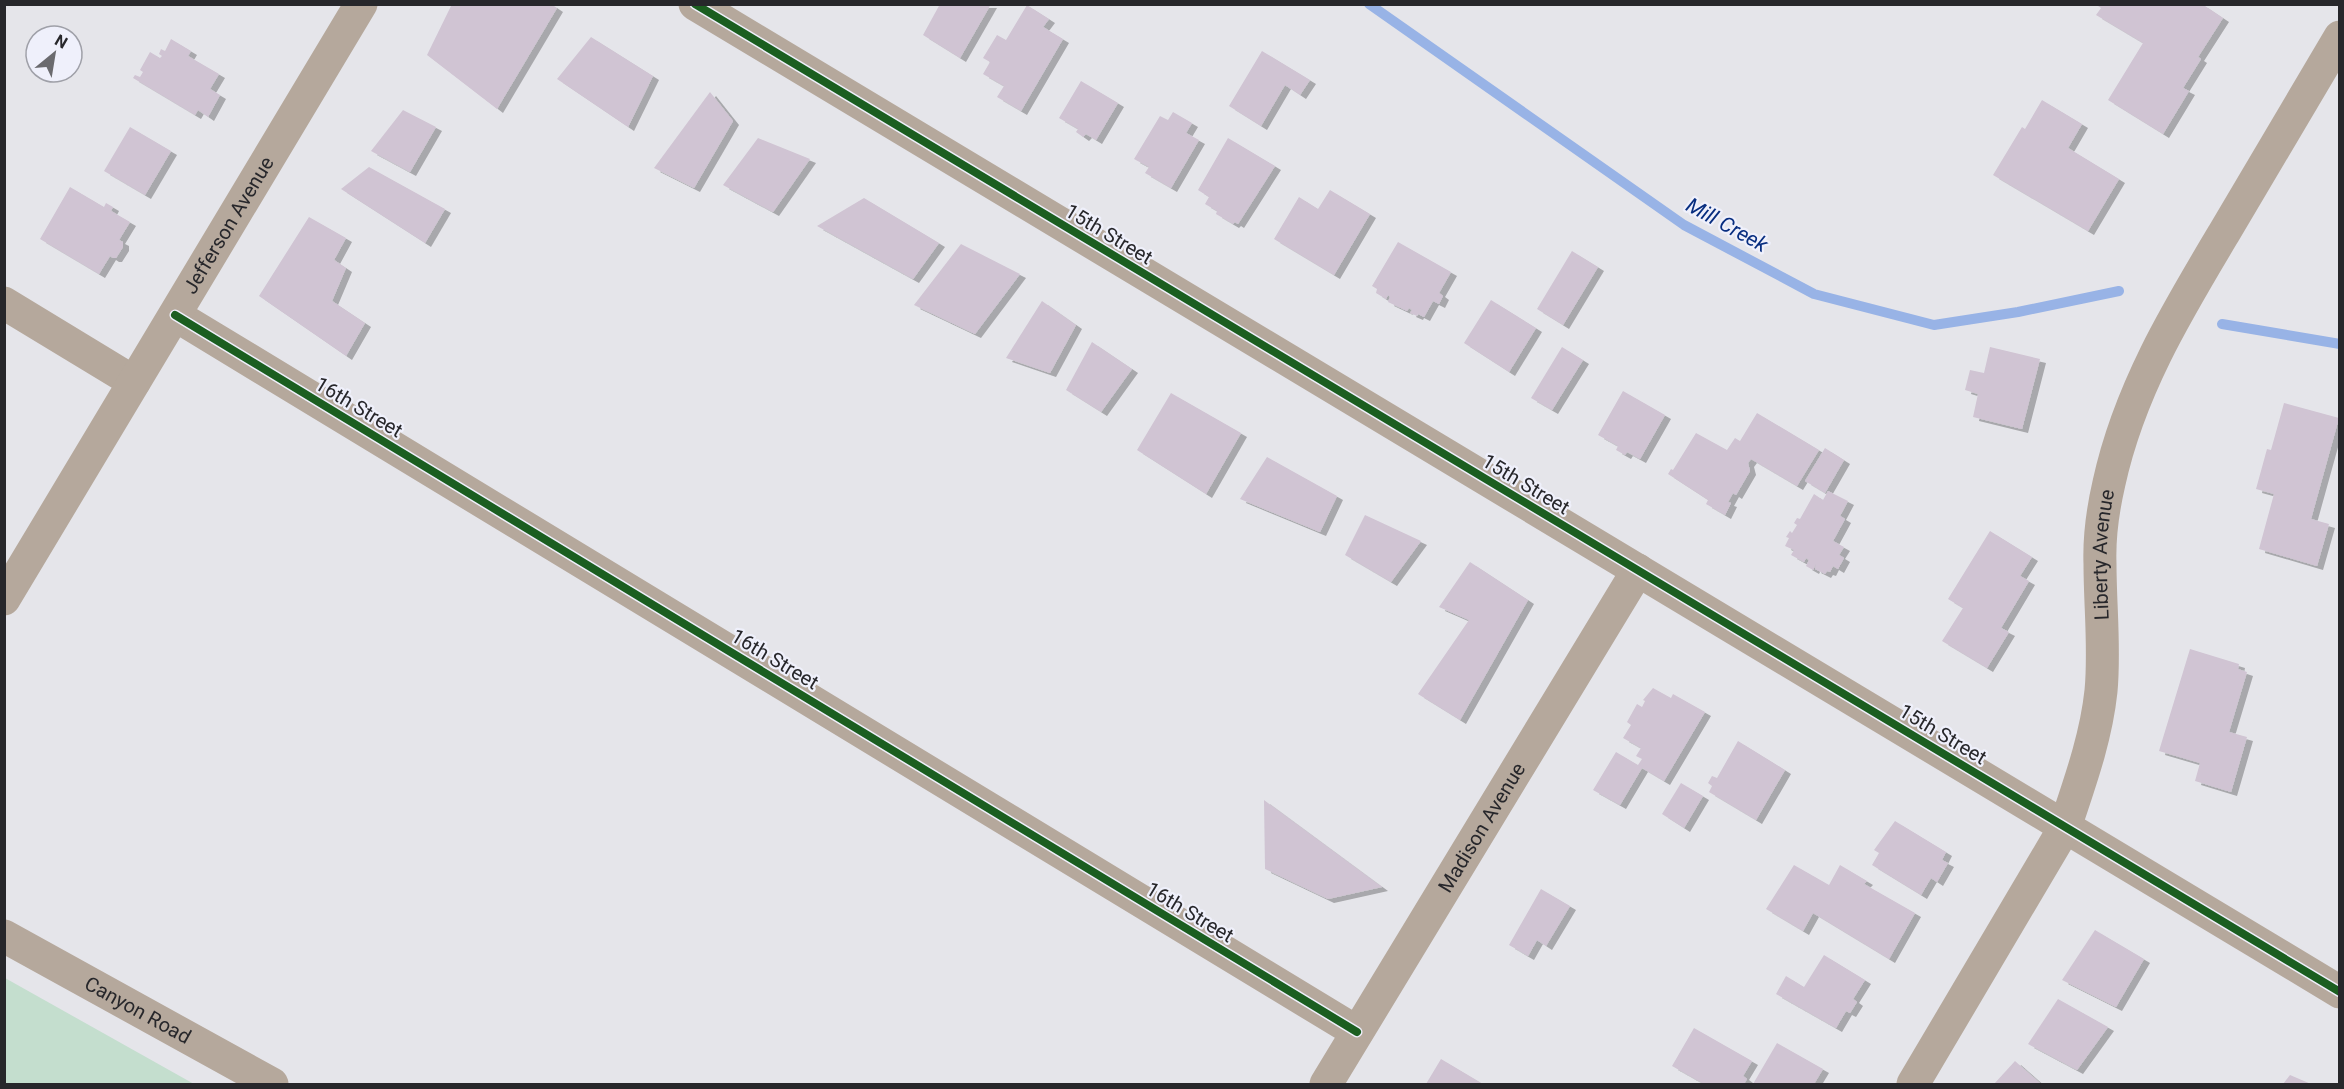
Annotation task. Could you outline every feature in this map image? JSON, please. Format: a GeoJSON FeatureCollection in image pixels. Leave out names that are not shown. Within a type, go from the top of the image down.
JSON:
{"type":"FeatureCollection","features":[{"type":"Feature","properties":{"kind":"street","name":"Jefferson Avenue"},"geometry":{"type":"LineString","coordinates":[[4,599],[361,4]]}},
{"type":"Feature","properties":{"kind":"street","name":"15th Street"},"geometry":{"type":"LineString","coordinates":[[695,4],[2340,992]]}},
{"type":"Feature","properties":{"kind":"street","name":"Liberty Avenue"},"geometry":{"type":"LineString","coordinates":[[1912,1084],[2065,827],[2092,742],[2101,690],[2102,525],[2119,438],[2141,382],[2169,325],[2340,38]]}},
{"type":"Feature","properties":{"kind":"street"},"geometry":{"type":"LineString","coordinates":[[4,303],[135,382]]}},
{"type":"Feature","properties":{"kind":"street","name":"16th Street"},"geometry":{"type":"LineString","coordinates":[[175,315],[1357,1032]]}},
{"type":"Feature","properties":{"kind":"street","name":"Madison Avenue"},"geometry":{"type":"LineString","coordinates":[[1326,1084],[1638,570]]}},
{"type":"Feature","properties":{"kind":"street","name":"Canyon Road"},"geometry":{"type":"LineString","coordinates":[[4,936],[272,1084]]}},
{"type":"Feature","properties":{"kind":"green space"},"geometry":{"type":"Polygon","coordinates":[[[5,978],[194,1084],[5,1084],[5,978]]]}},
{"type":"Feature","properties":{"kind":"building"},"geometry":{"type":"Polygon","coordinates":[[[452,4],[551,4],[557,8],[497,109],[427,55],[452,4]]]}},
{"type":"Feature","properties":{"kind":"building"},"geometry":{"type":"Polygon","coordinates":[[[940,4],[991,4],[960,58],[923,35],[940,4]]]}},
{"type":"Feature","properties":{"kind":"building"},"geometry":{"type":"Polygon","coordinates":[[[2095,4],[2202,4],[2223,18],[2198,57],[2201,59],[2183,88],[2189,91],[2163,134],[2108,100],[2143,43],[2096,15],[2101,8],[2095,4]]]}},
{"type":"Feature","properties":{"kind":"building"},"geometry":{"type":"Polygon","coordinates":[[[1027,5],[1049,19],[1043,27],[1063,39],[1021,111],[997,97],[1004,86],[983,74],[990,62],[983,58],[997,35],[1006,40],[1027,5]]]}},
{"type":"Feature","properties":{"kind":"building"},"geometry":{"type":"Polygon","coordinates":[[[591,37],[653,76],[628,127],[557,79],[591,37]]]}},
{"type":"Feature","properties":{"kind":"building"},"geometry":{"type":"Polygon","coordinates":[[[171,39],[191,51],[188,56],[219,74],[210,89],[220,95],[208,117],[198,110],[195,115],[133,78],[135,75],[140,77],[143,72],[140,70],[150,52],[160,58],[161,49],[165,51],[171,39]]]}},
{"type":"Feature","properties":{"kind":"building"},"geometry":{"type":"Polygon","coordinates":[[[1262,51],[1310,80],[1300,95],[1285,85],[1261,126],[1229,106],[1262,51]]]}},
{"type":"Feature","properties":{"kind":"building"},"geometry":{"type":"Polygon","coordinates":[[[1081,81],[1118,103],[1096,140],[1086,134],[1083,137],[1076,132],[1078,129],[1059,118],[1081,81]]]}},
{"type":"Feature","properties":{"kind":"building"},"geometry":{"type":"Polygon","coordinates":[[[710,92],[733,121],[694,188],[654,168],[710,92]]]}},
{"type":"Feature","properties":{"kind":"building"},"geometry":{"type":"Polygon","coordinates":[[[2042,100],[2082,124],[2068,148],[2119,179],[2088,231],[1993,175],[2022,127],[2025,129],[2042,100]]]}},
{"type":"Feature","properties":{"kind":"building"},"geometry":{"type":"Polygon","coordinates":[[[403,110],[436,127],[410,172],[371,151],[403,110]]]}},
{"type":"Feature","properties":{"kind":"building"},"geometry":{"type":"Polygon","coordinates":[[[1173,112],[1192,123],[1186,133],[1199,140],[1171,188],[1145,173],[1149,167],[1134,159],[1160,116],[1168,120],[1173,112]]]}},
{"type":"Feature","properties":{"kind":"building"},"geometry":{"type":"Polygon","coordinates":[[[130,127],[171,151],[145,195],[104,171],[130,127]]]}},
{"type":"Feature","properties":{"kind":"building"},"geometry":{"type":"Polygon","coordinates":[[[758,138],[810,159],[773,212],[723,185],[758,138]]]}},
{"type":"Feature","properties":{"kind":"building"},"geometry":{"type":"Polygon","coordinates":[[[1228,138],[1275,166],[1238,224],[1235,222],[1233,224],[1216,214],[1217,211],[1205,204],[1209,197],[1198,190],[1228,138]]]}},
{"type":"Feature","properties":{"kind":"building"},"geometry":{"type":"Polygon","coordinates":[[[369,167],[445,209],[425,243],[341,189],[369,167]]]}},
{"type":"Feature","properties":{"kind":"building"},"geometry":{"type":"Polygon","coordinates":[[[70,187],[104,207],[106,203],[113,207],[111,211],[130,222],[119,240],[123,242],[123,247],[116,258],[110,256],[99,274],[40,239],[70,187]]]}},
{"type":"Feature","properties":{"kind":"building"},"geometry":{"type":"Polygon","coordinates":[[[1330,190],[1370,214],[1334,275],[1274,239],[1299,197],[1318,209],[1330,190]]]}},
{"type":"Feature","properties":{"kind":"building"},"geometry":{"type":"Polygon","coordinates":[[[864,198],[939,243],[913,279],[817,226],[864,198]]]}},
{"type":"Feature","properties":{"kind":"building"},"geometry":{"type":"Polygon","coordinates":[[[309,217],[346,238],[334,260],[346,268],[332,301],[365,323],[346,356],[259,296],[309,217]]]}},
{"type":"Feature","properties":{"kind":"building"},"geometry":{"type":"Polygon","coordinates":[[[1398,242],[1451,272],[1439,293],[1443,296],[1439,304],[1433,301],[1424,317],[1410,313],[1412,310],[1409,308],[1407,311],[1388,302],[1390,297],[1388,295],[1386,299],[1376,293],[1377,289],[1372,286],[1398,242]]]}},
{"type":"Feature","properties":{"kind":"building"},"geometry":{"type":"Polygon","coordinates":[[[961,244],[1020,274],[975,334],[914,305],[961,244]]]}},
{"type":"Feature","properties":{"kind":"building"},"geometry":{"type":"Polygon","coordinates":[[[1572,251],[1598,267],[1563,325],[1537,309],[1572,251]]]}},
{"type":"Feature","properties":{"kind":"building"},"geometry":{"type":"Polygon","coordinates":[[[1491,300],[1536,328],[1509,372],[1464,343],[1491,300]]]}},
{"type":"Feature","properties":{"kind":"building"},"geometry":{"type":"Polygon","coordinates":[[[1042,301],[1076,325],[1050,373],[1006,358],[1042,301]]]}},
{"type":"Feature","properties":{"kind":"building"},"geometry":{"type":"Polygon","coordinates":[[[1092,342],[1132,369],[1101,412],[1066,390],[1092,342]]]}},
{"type":"Feature","properties":{"kind":"building"},"geometry":{"type":"Polygon","coordinates":[[[1562,347],[1583,360],[1552,410],[1531,398],[1562,347]]]}},
{"type":"Feature","properties":{"kind":"building"},"geometry":{"type":"Polygon","coordinates":[[[1990,347],[2040,359],[2022,429],[1973,417],[1978,394],[1965,390],[1970,370],[1984,373],[1990,347]]]}},
{"type":"Feature","properties":{"kind":"building"},"geometry":{"type":"Polygon","coordinates":[[[1623,391],[1665,415],[1640,459],[1627,452],[1625,455],[1616,450],[1618,446],[1598,435],[1623,391]]]}},
{"type":"Feature","properties":{"kind":"building"},"geometry":{"type":"Polygon","coordinates":[[[1171,393],[1241,433],[1206,494],[1137,450],[1171,393]]]}},
{"type":"Feature","properties":{"kind":"building"},"geometry":{"type":"Polygon","coordinates":[[[2284,403],[2339,418],[2311,519],[2329,524],[2317,566],[2259,549],[2274,494],[2256,489],[2267,449],[2271,450],[2284,403]]]}},
{"type":"Feature","properties":{"kind":"building"},"geometry":{"type":"Polygon","coordinates":[[[1757,413],[1819,450],[1797,486],[1751,459],[1748,463],[1750,471],[1736,495],[1733,493],[1725,515],[1706,504],[1708,500],[1668,474],[1671,469],[1673,470],[1696,433],[1727,450],[1735,438],[1740,441],[1757,413]]]}},
{"type":"Feature","properties":{"kind":"building"},"geometry":{"type":"Polygon","coordinates":[[[1825,448],[1844,460],[1825,493],[1805,481],[1825,448]]]}},
{"type":"Feature","properties":{"kind":"building"},"geometry":{"type":"Polygon","coordinates":[[[1267,457],[1337,496],[1320,532],[1240,499],[1267,457]]]}},
{"type":"Feature","properties":{"kind":"building"},"geometry":{"type":"Polygon","coordinates":[[[1828,491],[1848,501],[1840,516],[1845,519],[1833,541],[1844,547],[1839,555],[1844,558],[1838,569],[1833,566],[1830,572],[1827,571],[1825,574],[1815,569],[1816,564],[1813,570],[1806,566],[1809,560],[1806,558],[1804,562],[1791,555],[1794,550],[1785,546],[1789,538],[1786,537],[1790,531],[1792,533],[1797,525],[1794,523],[1797,518],[1800,519],[1814,494],[1823,500],[1828,491]]]}},
{"type":"Feature","properties":{"kind":"building"},"geometry":{"type":"Polygon","coordinates":[[[1365,515],[1421,541],[1391,582],[1345,555],[1365,515]]]}},
{"type":"Feature","properties":{"kind":"building"},"geometry":{"type":"Polygon","coordinates":[[[1990,531],[2032,557],[2020,576],[2029,581],[2001,628],[2009,632],[1987,668],[1942,641],[1963,608],[1948,599],[1990,531]]]}},
{"type":"Feature","properties":{"kind":"building"},"geometry":{"type":"Polygon","coordinates":[[[1470,562],[1528,600],[1460,720],[1418,694],[1469,620],[1439,607],[1470,562]]]}},
{"type":"Feature","properties":{"kind":"building"},"geometry":{"type":"Polygon","coordinates":[[[2190,649],[2239,664],[2238,669],[2247,672],[2229,732],[2247,737],[2231,792],[2195,781],[2200,763],[2159,751],[2190,649]]]}},
{"type":"Feature","properties":{"kind":"building"},"geometry":{"type":"Polygon","coordinates":[[[1653,688],[1671,698],[1673,694],[1705,712],[1664,781],[1642,768],[1620,805],[1593,790],[1616,752],[1638,765],[1642,759],[1636,756],[1641,748],[1623,738],[1631,725],[1627,722],[1637,704],[1642,707],[1645,701],[1643,700],[1653,688]]]}},
{"type":"Feature","properties":{"kind":"building"},"geometry":{"type":"Polygon","coordinates":[[[1738,741],[1785,770],[1756,820],[1709,792],[1712,786],[1708,783],[1712,776],[1717,778],[1738,741]]]}},
{"type":"Feature","properties":{"kind":"building"},"geometry":{"type":"Polygon","coordinates":[[[1681,783],[1703,796],[1684,828],[1662,814],[1681,783]]]}},
{"type":"Feature","properties":{"kind":"building"},"geometry":{"type":"Polygon","coordinates":[[[1264,800],[1382,887],[1328,899],[1265,869],[1264,800]]]}},
{"type":"Feature","properties":{"kind":"building"},"geometry":{"type":"Polygon","coordinates":[[[1895,821],[1946,852],[1942,860],[1948,863],[1937,882],[1931,878],[1921,895],[1872,865],[1879,853],[1874,850],[1895,821]]]}},
{"type":"Feature","properties":{"kind":"building"},"geometry":{"type":"Polygon","coordinates":[[[1794,865],[1829,885],[1840,865],[1867,881],[1864,884],[1915,913],[1889,959],[1813,913],[1803,931],[1766,909],[1794,865]]]}},
{"type":"Feature","properties":{"kind":"building"},"geometry":{"type":"Polygon","coordinates":[[[1541,889],[1570,906],[1546,946],[1537,940],[1528,956],[1509,945],[1541,889]]]}},
{"type":"Feature","properties":{"kind":"building"},"geometry":{"type":"Polygon","coordinates":[[[2095,930],[2144,959],[2116,1007],[2062,980],[2095,930]]]}},
{"type":"Feature","properties":{"kind":"building"},"geometry":{"type":"Polygon","coordinates":[[[1824,955],[1865,980],[1853,999],[1857,1002],[1850,1013],[1846,1011],[1836,1028],[1776,994],[1786,976],[1804,987],[1824,955]]]}},
{"type":"Feature","properties":{"kind":"building"},"geometry":{"type":"Polygon","coordinates":[[[2058,999],[2108,1027],[2077,1070],[2028,1044],[2058,999]]]}},
{"type":"Feature","properties":{"kind":"building"},"geometry":{"type":"Polygon","coordinates":[[[1694,1028],[1752,1061],[1743,1076],[1747,1079],[1744,1084],[1704,1084],[1672,1066],[1694,1028]]]}},
{"type":"Feature","properties":{"kind":"building"},"geometry":{"type":"Polygon","coordinates":[[[1777,1043],[1823,1069],[1814,1084],[1753,1084],[1777,1043]]]}},
{"type":"Feature","properties":{"kind":"building"},"geometry":{"type":"Polygon","coordinates":[[[1441,1059],[1483,1084],[1426,1084],[1441,1059]]]}},
{"type":"Feature","properties":{"kind":"building"},"geometry":{"type":"Polygon","coordinates":[[[2015,1061],[2041,1084],[1994,1084],[2015,1061]]]}},
{"type":"Feature","properties":{"kind":"building"},"geometry":{"type":"Polygon","coordinates":[[[2290,1075],[2311,1084],[2283,1084],[2290,1075]]]}},
{"type":"Feature","properties":{"kind":"waterway","name":"Mill Creek"},"geometry":{"type":"LineString","coordinates":[[1369,4],[1684,225],[1814,294],[1934,325],[2018,312],[2119,291]]}},
{"type":"Feature","properties":{"kind":"waterway","name":"Mill Creek"},"geometry":{"type":"LineString","coordinates":[[2222,324],[2340,344]]}},
{"type":"Feature","properties":{"kind":"cycle path"},"geometry":{"type":"LineString","coordinates":[[695,4],[2340,992]]}},
{"type":"Feature","properties":{"kind":"cycle path"},"geometry":{"type":"LineString","coordinates":[[175,315],[1357,1032]]}}]}
